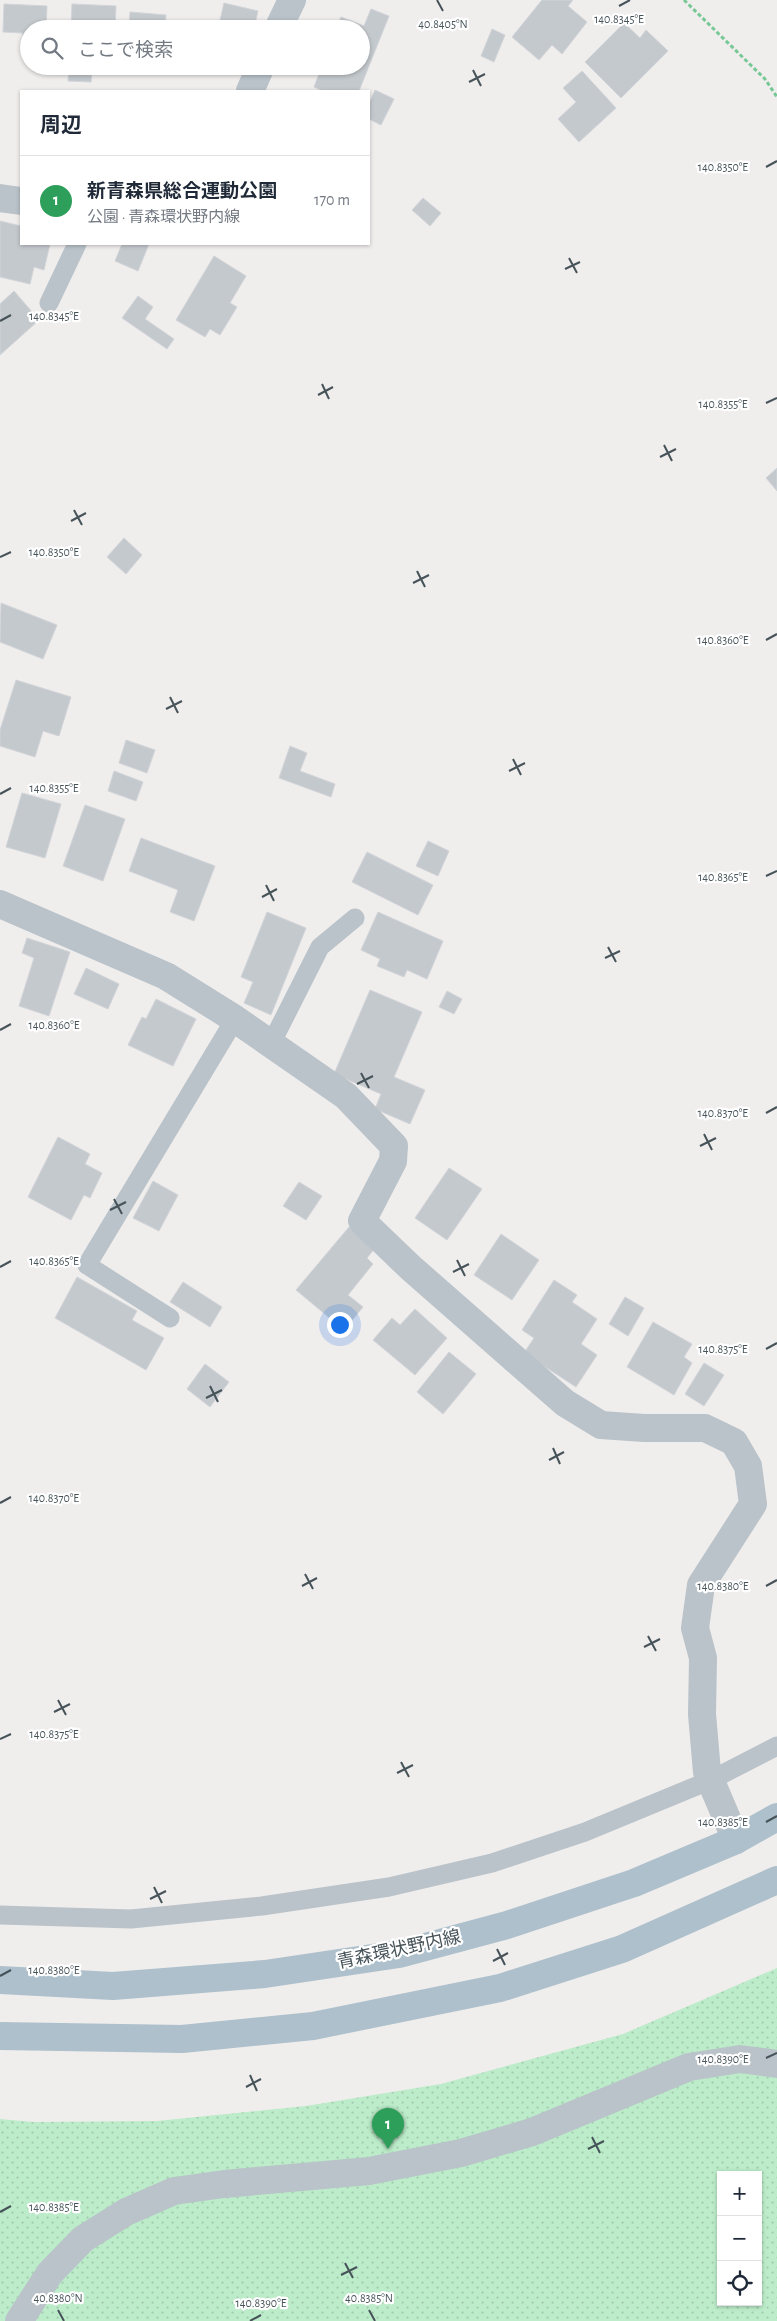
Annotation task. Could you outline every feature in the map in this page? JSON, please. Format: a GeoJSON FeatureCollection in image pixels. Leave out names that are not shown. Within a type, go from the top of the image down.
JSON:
{"type":"FeatureCollection","features":[{"type":"Feature","properties":{"kind":"main road","name":"青森環状野内線"},"geometry":{"type":"LineString","coordinates":[[0,1980],[113,1986],[265,1974],[399,1954],[507,1926],[634,1883],[736,1840],[777,1817]]}},
{"type":"Feature","properties":{"kind":"main road"},"geometry":{"type":"LineString","coordinates":[[0,2036],[182,2039],[313,2026],[500,1988],[622,1949],[777,1880]]}},
{"type":"Feature","properties":{"kind":"street"},"geometry":{"type":"LineString","coordinates":[[282,20],[292,0]]}},
{"type":"Feature","properties":{"kind":"street"},"geometry":{"type":"LineString","coordinates":[[250,90],[257,75]]}},
{"type":"Feature","properties":{"kind":"street"},"geometry":{"type":"LineString","coordinates":[[0,198],[20,201]]}},
{"type":"Feature","properties":{"kind":"street"},"geometry":{"type":"LineString","coordinates":[[0,904],[166,976],[235,1019],[346,1096],[394,1146],[393,1161],[362,1221],[410,1268],[565,1403],[600,1425],[644,1428],[705,1428],[734,1442],[748,1466],[754,1504],[701,1585],[695,1628],[703,1658],[702,1714],[707,1772],[736,1840]]}},
{"type":"Feature","properties":{"kind":"street"},"geometry":{"type":"LineString","coordinates":[[19,2321],[50,2273],[83,2239],[126,2212],[174,2191],[224,2184],[369,2171],[461,2154],[532,2132],[689,2067],[740,2059],[777,2064]]}},
{"type":"Feature","properties":{"kind":"lane"},"geometry":{"type":"LineString","coordinates":[[49,303],[77,245]]}},
{"type":"Feature","properties":{"kind":"lane"},"geometry":{"type":"LineString","coordinates":[[270,1044],[320,947],[355,918]]}},
{"type":"Feature","properties":{"kind":"lane"},"geometry":{"type":"LineString","coordinates":[[170,1318],[87,1265],[235,1019]]}},
{"type":"Feature","properties":{"kind":"lane"},"geometry":{"type":"LineString","coordinates":[[0,1915],[131,1919],[262,1906],[389,1887],[492,1863],[576,1835],[711,1780],[777,1746]]}},
{"type":"Feature","properties":{"kind":"path"},"geometry":{"type":"LineString","coordinates":[[684,0],[765,79],[777,96]]}},
{"type":"Feature","properties":{"kind":"green space"},"geometry":{"type":"Polygon","coordinates":[[[777,1968],[777,2321],[0,2321],[0,2119],[33,2122],[157,2121],[306,2106],[441,2084],[623,2034],[777,1968]]]}},
{"type":"Feature","properties":{"kind":"building"},"geometry":{"type":"Polygon","coordinates":[[[542,0],[573,0],[568,6],[587,22],[562,54],[552,45],[539,60],[512,37],[542,0]]]}},
{"type":"Feature","properties":{"kind":"building"},"geometry":{"type":"Polygon","coordinates":[[[224,3],[258,11],[256,20],[220,20],[224,3]]]}},
{"type":"Feature","properties":{"kind":"building"},"geometry":{"type":"Polygon","coordinates":[[[4,4],[47,6],[46,20],[20,20],[20,33],[3,32],[4,4]]]}},
{"type":"Feature","properties":{"kind":"building"},"geometry":{"type":"Polygon","coordinates":[[[72,4],[116,6],[115,20],[71,20],[72,4]]]}},
{"type":"Feature","properties":{"kind":"building"},"geometry":{"type":"Polygon","coordinates":[[[371,9],[389,16],[370,64],[370,20],[366,20],[371,9]]]}},
{"type":"Feature","properties":{"kind":"building"},"geometry":{"type":"Polygon","coordinates":[[[130,12],[166,15],[166,20],[130,20],[130,12]]]}},
{"type":"Feature","properties":{"kind":"building"},"geometry":{"type":"Polygon","coordinates":[[[624,23],[640,38],[646,30],[668,51],[621,98],[585,62],[624,23]]]}},
{"type":"Feature","properties":{"kind":"building"},"geometry":{"type":"Polygon","coordinates":[[[492,29],[505,35],[494,62],[481,56],[492,29]]]}},
{"type":"Feature","properties":{"kind":"building"},"geometry":{"type":"Polygon","coordinates":[[[582,71],[616,108],[579,142],[558,119],[576,102],[563,88],[582,71]]]}},
{"type":"Feature","properties":{"kind":"building"},"geometry":{"type":"Polygon","coordinates":[[[68,75],[92,75],[91,82],[68,81],[68,75]]]}},
{"type":"Feature","properties":{"kind":"building"},"geometry":{"type":"Polygon","coordinates":[[[319,75],[365,75],[359,90],[321,90],[314,87],[319,75]]]}},
{"type":"Feature","properties":{"kind":"building"},"geometry":{"type":"Polygon","coordinates":[[[375,90],[394,99],[381,125],[370,120],[370,102],[375,90]]]}},
{"type":"Feature","properties":{"kind":"building"},"geometry":{"type":"Polygon","coordinates":[[[423,198],[441,213],[430,226],[412,210],[423,198]]]}},
{"type":"Feature","properties":{"kind":"building"},"geometry":{"type":"Polygon","coordinates":[[[0,221],[20,226],[20,245],[50,245],[44,270],[34,267],[30,284],[0,277],[0,221]]]}},
{"type":"Feature","properties":{"kind":"building"},"geometry":{"type":"Polygon","coordinates":[[[122,245],[149,245],[138,271],[115,261],[122,245]]]}},
{"type":"Feature","properties":{"kind":"building"},"geometry":{"type":"Polygon","coordinates":[[[214,256],[246,276],[230,303],[237,307],[220,335],[210,329],[205,337],[176,320],[214,256]]]}},
{"type":"Feature","properties":{"kind":"building"},"geometry":{"type":"Polygon","coordinates":[[[14,291],[39,320],[0,355],[0,304],[14,291]]]}},
{"type":"Feature","properties":{"kind":"building"},"geometry":{"type":"Polygon","coordinates":[[[138,296],[153,307],[145,319],[174,339],[167,349],[122,318],[138,296]]]}},
{"type":"Feature","properties":{"kind":"building"},"geometry":{"type":"Polygon","coordinates":[[[777,468],[777,491],[766,478],[777,468]]]}},
{"type":"Feature","properties":{"kind":"building"},"geometry":{"type":"Polygon","coordinates":[[[124,538],[142,555],[126,574],[107,557],[124,538]]]}},
{"type":"Feature","properties":{"kind":"building"},"geometry":{"type":"Polygon","coordinates":[[[1,603],[57,625],[43,659],[0,642],[1,603]]]}},
{"type":"Feature","properties":{"kind":"building"},"geometry":{"type":"Polygon","coordinates":[[[16,680],[71,697],[59,736],[43,731],[35,757],[0,746],[0,730],[16,680]]]}},
{"type":"Feature","properties":{"kind":"building"},"geometry":{"type":"Polygon","coordinates":[[[126,740],[155,750],[147,773],[119,763],[126,740]]]}},
{"type":"Feature","properties":{"kind":"building"},"geometry":{"type":"Polygon","coordinates":[[[290,746],[307,753],[300,771],[335,784],[331,797],[279,778],[290,746]]]}},
{"type":"Feature","properties":{"kind":"building"},"geometry":{"type":"Polygon","coordinates":[[[114,771],[143,782],[136,801],[108,791],[114,771]]]}},
{"type":"Feature","properties":{"kind":"building"},"geometry":{"type":"Polygon","coordinates":[[[22,793],[61,804],[45,858],[6,847],[22,793]]]}},
{"type":"Feature","properties":{"kind":"building"},"geometry":{"type":"Polygon","coordinates":[[[85,805],[125,819],[103,881],[63,866],[85,805]]]}},
{"type":"Feature","properties":{"kind":"building"},"geometry":{"type":"Polygon","coordinates":[[[141,838],[215,866],[194,921],[170,912],[178,890],[129,871],[141,838]]]}},
{"type":"Feature","properties":{"kind":"building"},"geometry":{"type":"Polygon","coordinates":[[[428,841],[449,851],[438,876],[416,866],[428,841]]]}},
{"type":"Feature","properties":{"kind":"building"},"geometry":{"type":"Polygon","coordinates":[[[367,852],[433,885],[418,915],[352,882],[367,852]]]}},
{"type":"Feature","properties":{"kind":"building"},"geometry":{"type":"Polygon","coordinates":[[[267,912],[306,928],[271,1015],[244,1003],[253,982],[241,977],[267,912]]]}},
{"type":"Feature","properties":{"kind":"building"},"geometry":{"type":"Polygon","coordinates":[[[378,912],[443,941],[427,979],[407,970],[404,977],[377,966],[380,959],[361,950],[378,912]]]}},
{"type":"Feature","properties":{"kind":"building"},"geometry":{"type":"Polygon","coordinates":[[[27,938],[70,952],[49,1016],[19,1006],[34,958],[22,953],[27,938]]]}},
{"type":"Feature","properties":{"kind":"building"},"geometry":{"type":"Polygon","coordinates":[[[86,968],[119,984],[108,1009],[74,994],[86,968]]]}},
{"type":"Feature","properties":{"kind":"building"},"geometry":{"type":"Polygon","coordinates":[[[370,990],[422,1012],[394,1077],[425,1090],[410,1124],[375,1109],[381,1094],[334,1074],[370,990]]]}},
{"type":"Feature","properties":{"kind":"building"},"geometry":{"type":"Polygon","coordinates":[[[447,991],[462,999],[454,1014],[439,1007],[447,991]]]}},
{"type":"Feature","properties":{"kind":"building"},"geometry":{"type":"Polygon","coordinates":[[[156,999],[196,1019],[173,1066],[128,1045],[142,1017],[146,1019],[156,999]]]}},
{"type":"Feature","properties":{"kind":"building"},"geometry":{"type":"Polygon","coordinates":[[[58,1137],[90,1154],[85,1164],[102,1173],[90,1198],[84,1195],[71,1220],[28,1197],[58,1137]]]}},
{"type":"Feature","properties":{"kind":"building"},"geometry":{"type":"Polygon","coordinates":[[[449,1168],[482,1189],[447,1240],[415,1218],[449,1168]]]}},
{"type":"Feature","properties":{"kind":"building"},"geometry":{"type":"Polygon","coordinates":[[[153,1181],[178,1195],[159,1231],[133,1218],[153,1181]]]}},
{"type":"Feature","properties":{"kind":"building"},"geometry":{"type":"Polygon","coordinates":[[[299,1182],[322,1196],[306,1220],[283,1206],[299,1182]]]}},
{"type":"Feature","properties":{"kind":"building"},"geometry":{"type":"Polygon","coordinates":[[[349,1227],[375,1248],[367,1258],[373,1264],[348,1295],[363,1307],[344,1330],[296,1290],[349,1227]]]}},
{"type":"Feature","properties":{"kind":"building"},"geometry":{"type":"Polygon","coordinates":[[[501,1234],[539,1260],[512,1300],[474,1275],[501,1234]]]}},
{"type":"Feature","properties":{"kind":"building"},"geometry":{"type":"Polygon","coordinates":[[[77,1277],[137,1311],[132,1320],[164,1338],[146,1370],[55,1318],[77,1277]]]}},
{"type":"Feature","properties":{"kind":"building"},"geometry":{"type":"Polygon","coordinates":[[[554,1280],[577,1295],[572,1302],[597,1319],[581,1344],[597,1355],[576,1387],[524,1353],[534,1338],[522,1330],[554,1280]]]}},
{"type":"Feature","properties":{"kind":"building"},"geometry":{"type":"Polygon","coordinates":[[[183,1282],[222,1307],[210,1327],[170,1302],[183,1282]]]}},
{"type":"Feature","properties":{"kind":"building"},"geometry":{"type":"Polygon","coordinates":[[[625,1297],[644,1308],[628,1336],[609,1324],[625,1297]]]}},
{"type":"Feature","properties":{"kind":"building"},"geometry":{"type":"Polygon","coordinates":[[[415,1309],[447,1338],[415,1375],[373,1340],[392,1318],[400,1325],[415,1309]]]}},
{"type":"Feature","properties":{"kind":"building"},"geometry":{"type":"Polygon","coordinates":[[[653,1322],[692,1344],[684,1357],[692,1363],[674,1395],[627,1367],[653,1322]]]}},
{"type":"Feature","properties":{"kind":"building"},"geometry":{"type":"Polygon","coordinates":[[[449,1352],[476,1374],[443,1414],[417,1392],[449,1352]]]}},
{"type":"Feature","properties":{"kind":"building"},"geometry":{"type":"Polygon","coordinates":[[[704,1363],[724,1375],[704,1406],[685,1394],[704,1363]]]}},
{"type":"Feature","properties":{"kind":"building"},"geometry":{"type":"Polygon","coordinates":[[[205,1364],[229,1382],[210,1407],[187,1389],[205,1364]]]}},
{"type":"Feature","properties":{"kind":"place","name":"新青森県総合運動公園"},"geometry":{"type":"Point","coordinates":[388,2149]}}]}
